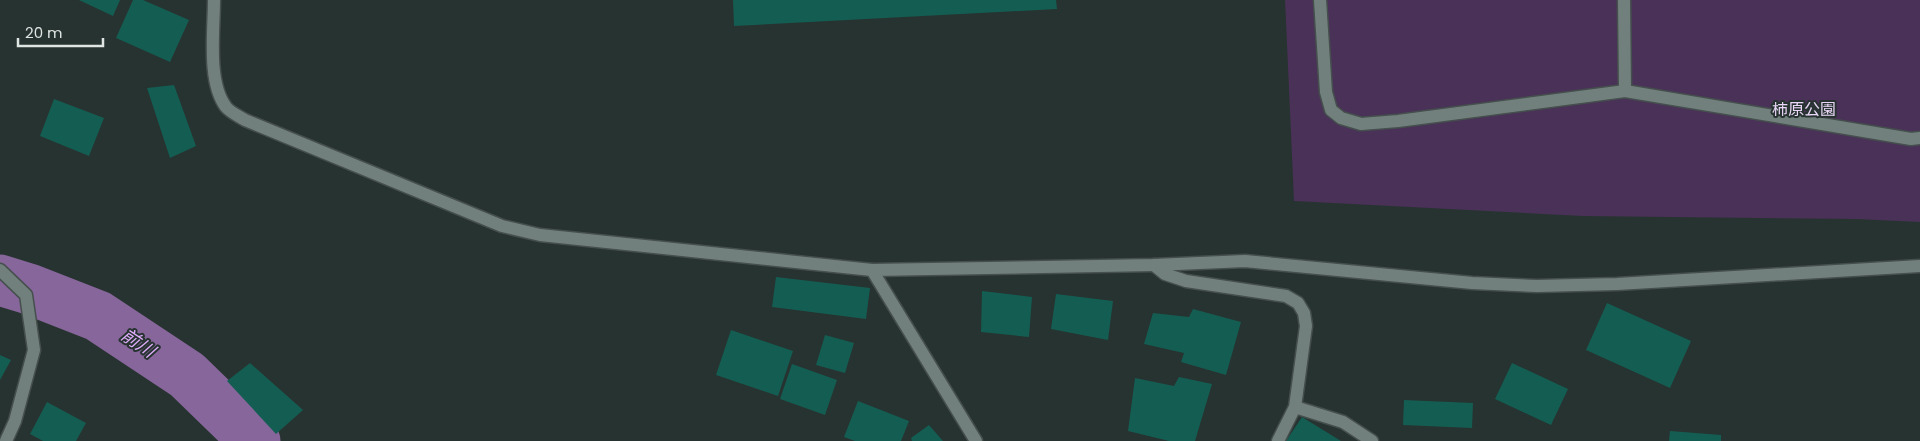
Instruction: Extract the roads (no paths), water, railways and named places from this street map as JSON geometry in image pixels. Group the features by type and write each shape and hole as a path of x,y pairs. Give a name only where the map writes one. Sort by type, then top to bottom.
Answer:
{"street":[{"path":"214,0 214,76 217,94 228,109 245,120 502,226 540,235 872,270 1154,265 1245,261 1472,283 1537,286 1627,283 1920,266"},
{"path":"1320,0 1326,92 1331,110 1341,118 1361,124 1398,121 1625,91 1911,139 1920,138"},
{"path":"1624,0 1625,91"},
{"path":"1154,265 1165,274 1186,281 1286,296 1298,303 1304,313 1306,326 1295,407 1278,441"},
{"path":"0,270 26,295 34,350 15,420 6,441"},
{"path":"872,270 976,441"},
{"path":"1295,407 1343,422 1372,441"}],"waterway":[{"name":"前川","path":"0,280 29,289 98,316 187,375 255,441"}],"park label":[{"name":"柿原公園","path":"1804,109"}]}
